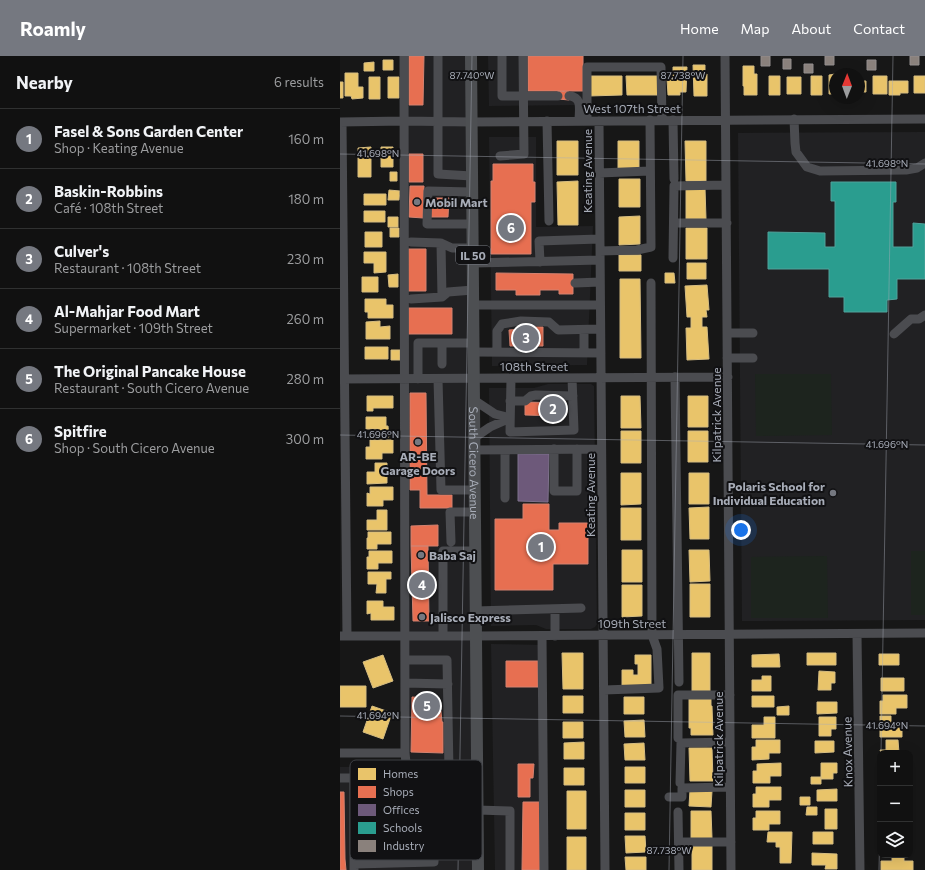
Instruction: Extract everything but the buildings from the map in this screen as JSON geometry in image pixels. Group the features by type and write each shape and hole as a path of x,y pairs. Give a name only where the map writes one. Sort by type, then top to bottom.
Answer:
{"main road":[{"name":"South Cicero Avenue","path":"471,56 477,760"},
{"name":"South Cicero Avenue","path":"478,860 478,870"}],"street":[{"path":"404,56 406,760"},
{"path":"438,56 438,174 472,176"},
{"path":"502,56 502,96 558,96"},
{"path":"500,156 524,154 524,56"},
{"name":"Kilpatrick Avenue","path":"725,56 731,870"},
{"path":"583,121 586,66 661,67 662,120"},
{"path":"569,96 575,96 579,100 583,121"},
{"path":"794,119 796,152 807,167 820,171 906,170 917,168 925,162"},
{"name":"West 107th Street","path":"341,122 925,119"},
{"path":"473,263 540,262 651,247 650,120"},
{"path":"673,120 674,179"},
{"path":"547,121 548,221"},
{"name":"Keating Avenue","path":"598,121 605,870"},
{"path":"341,122 343,636"},
{"path":"599,173 650,171"},
{"path":"673,258 674,186 726,185"},
{"path":"472,192 428,191 427,224 472,224"},
{"path":"674,223 726,223"},
{"path":"540,262 539,241 600,239"},
{"path":"411,242 441,243 452,248 473,248"},
{"path":"441,243 442,297"},
{"path":"575,283 600,282"},
{"path":"604,690 659,688 657,649 652,635 651,283"},
{"path":"411,299 442,297 448,292 473,290"},
{"path":"473,305 600,305"},
{"path":"894,334 911,318 919,319 925,316"},
{"path":"497,352 496,331 502,324 521,321 549,322 558,330 600,329"},
{"path":"584,330 584,353"},
{"path":"727,334 753,334"},
{"path":"418,379 418,343 442,343 497,352 601,353"},
{"path":"442,343 442,364"},
{"path":"727,358 753,358"},
{"path":"675,377 679,682"},
{"name":"108th Street","path":"342,379 728,377"},
{"path":"510,378 510,432 574,430 572,378"},
{"path":"438,379 441,490 474,490"},
{"path":"510,401 525,401 536,395 573,396"},
{"path":"474,400 495,414 510,418"},
{"path":"474,444 490,427 510,418"},
{"path":"474,444 505,450 601,449"},
{"path":"554,449 554,491 577,491 577,449"},
{"path":"505,450 505,498"},
{"path":"451,542 450,512 475,512"},
{"path":"443,636 443,551 475,551"},
{"path":"475,611 581,608"},
{"path":"554,609 555,636"},
{"name":"109th Street","path":"343,636 603,636 925,633"},
{"name":"Knox Avenue","path":"857,634 860,870"},
{"path":"542,636 544,870"},
{"path":"405,660 447,660 448,760"},
{"path":"405,683 448,684"},
{"path":"678,738 678,695 730,695"},
{"path":"680,783 681,743 730,742"},
{"path":"340,753 406,753"},
{"path":"669,797 682,797 682,788 730,787"},
{"path":"482,810 510,811 510,870"},
{"path":"678,812 679,870"},
{"path":"679,842 731,842"},
{"path":"354,867 381,863 434,862 434,860"}],"shaded area":[{"path":"404,56 471,56 477,760 406,760"},
{"path":"488,56 584,56 584,105 489,106"},
{"name":"Polaris School for Individual Education","path":"925,132 925,620 742,621 738,133"},
{"path":"489,137 536,137 536,227 593,226 587,365 492,366"},
{"path":"755,374 831,374 832,435 756,436"},
{"path":"548,384 591,384 594,386 597,624 591,629 546,629 536,625 491,626 489,388 534,388"},
{"path":"911,551 925,551 925,615 911,615"},
{"path":"827,556 828,618 751,618 751,557"},
{"path":"491,644 542,645 544,870 495,870"},
{"path":"340,767 350,767 350,860 478,860 478,870 340,870"}],"place":[{"name":"Mobil Mart","path":"417,202"},
{"name":"Spitfire","path":"511,228"},
{"name":"Culver's","path":"526,338"},
{"name":"Baskin-Robbins","path":"553,409"},
{"name":"AR-BE Garage Doors","path":"418,442"},
{"name":"Polaris School for Individual Education","path":"833,493"},
{"name":"Fasel & Sons Garden Center","path":"541,547"},
{"name":"Baba Saj","path":"421,555"},
{"name":"Al-Mahjar Food Mart","path":"422,585"},
{"name":"Jalisco Express","path":"422,617"},
{"name":"The Original Pancake House","path":"427,706"}]}
